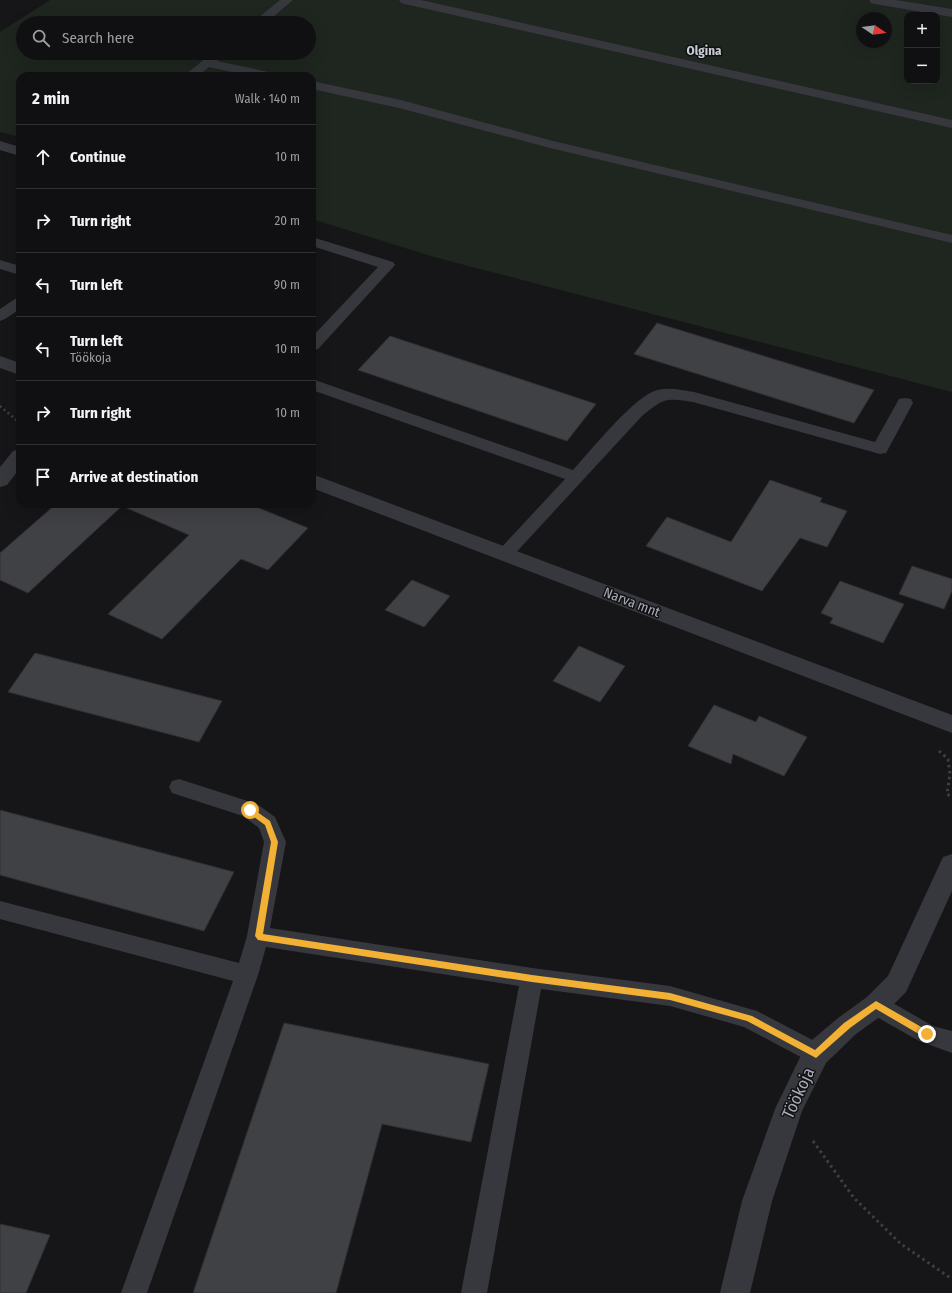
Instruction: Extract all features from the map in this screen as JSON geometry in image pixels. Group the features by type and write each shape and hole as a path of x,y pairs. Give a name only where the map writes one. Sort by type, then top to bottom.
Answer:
{"street":[{"path":"0,362 16,368"},
{"path":"0,480 16,460"},
{"name":"Narva mnt","path":"316,483 952,724"},
{"name":"Töökoja","path":"735,1293 756,1201 789,1109 816,1054 847,1026 876,1005 897,984 952,864"}],"lane":[{"path":"267,16 287,0"},
{"path":"405,0 952,124"},
{"path":"875,0 952,13"},
{"path":"196,72 212,60"},
{"path":"208,63 250,72"},
{"path":"316,86 401,104 550,144 952,239"},
{"path":"0,146 16,151"},
{"path":"316,242 388,265 316,342"},
{"path":"0,264 16,270"},
{"path":"0,316 16,305"},
{"path":"316,385 577,477"},
{"path":"505,554 636,412 657,396 673,394 694,397 880,449 905,403"},
{"path":"134,1293 247,975 258,936 275,842 268,823 250,810 179,788"},
{"path":"0,910 247,975"},
{"path":"258,936 532,978 678,998 749,1018 816,1054"},
{"path":"474,1293 532,978"},
{"path":"876,1005 927,1034 952,1042"}],"path":[{"path":"0,406 16,420"},
{"path":"789,1109 854,1198 901,1244 952,1279"}],"shaded area":[{"path":"50,0 952,0 952,392 434,257 316,220 316,72 16,72 16,136 0,132 0,32 16,22 16,60 316,60 316,16 25,16"}],"building":[{"path":"657,323 874,390 854,423 634,354"},
{"path":"390,336 596,404 567,441 358,370"},
{"path":"770,480 822,498 820,502 847,511 827,547 800,538 762,591 646,546 667,517 731,542"},
{"path":"51,508 120,508 28,593 0,580 0,553"},
{"path":"127,508 259,508 308,528 268,570 241,559 162,639 108,614 189,535"},
{"path":"912,566 952,579 952,591 944,609 899,594"},
{"path":"412,580 450,596 424,627 385,610"},
{"path":"840,581 904,604 883,643 830,623 833,618 821,613"},
{"path":"579,646 625,666 600,702 553,681"},
{"path":"35,653 222,701 199,742 8,692"},
{"path":"714,705 756,722 759,716 807,737 784,776 733,754 731,764 688,746"},
{"path":"0,810 234,872 204,931 0,875"},
{"path":"284,1023 489,1064 471,1142 382,1124 336,1293 193,1293"},
{"path":"0,1224 50,1235 26,1293 0,1293"}],"district":[{"name":"Olgina","path":"704,50"}],"route":[{"path":"250,810 268,823 275,842 258,936 532,978 670,996 749,1018 816,1054 847,1026 876,1005 927,1034"}]}
